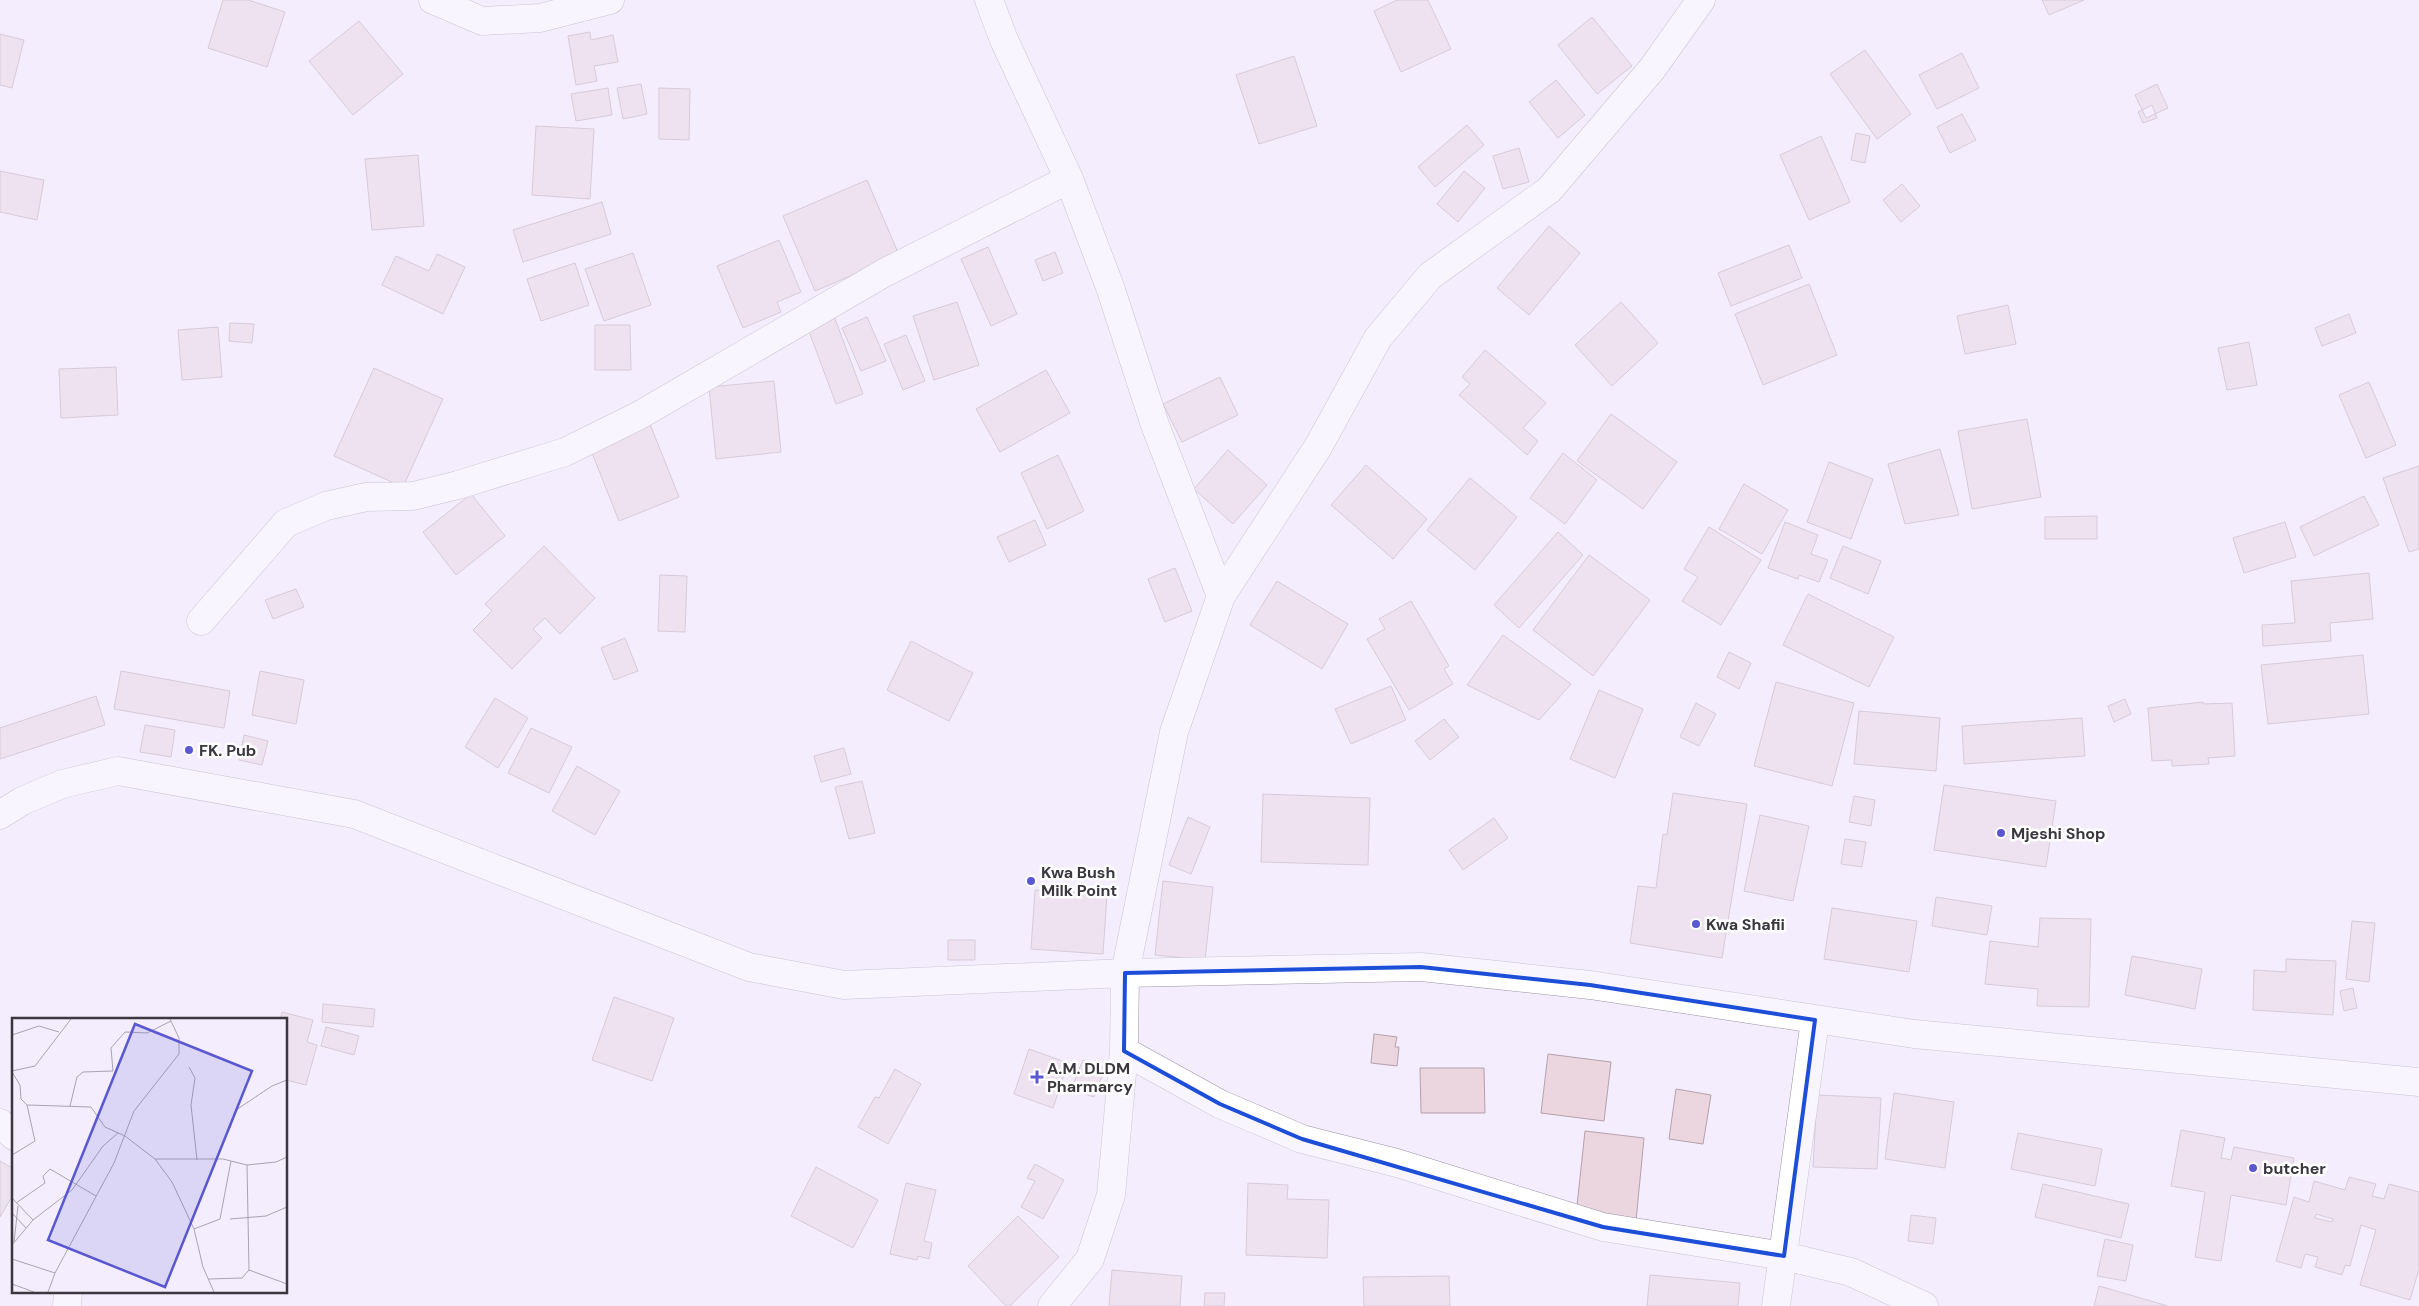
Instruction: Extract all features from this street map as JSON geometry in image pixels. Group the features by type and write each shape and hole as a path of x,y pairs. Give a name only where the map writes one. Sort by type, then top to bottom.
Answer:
{"street":[{"path":"433,0 482,21 540,18 610,0"},
{"path":"988,0 1004,40 1069,179 1110,287 1155,425 1221,596"},
{"path":"1052,1306 1090,1259 1111,1195 1124,1051 1125,973 1174,732 1221,596 1318,447 1378,338 1430,276 1549,190 1652,69 1701,0"},
{"path":"201,621 286,524 326,506 366,497 413,496 458,485 565,452 638,416 884,273 1069,179"},
{"path":"0,815 22,801 62,784 118,771 354,814 749,967 844,984 1125,973 1421,967 1590,985 1914,1034 2419,1082"},
{"path":"1776,1306 1815,1020"},
{"path":"1124,1051 1220,1104 1302,1139 1397,1163 1603,1227 1784,1256 1851,1272 1924,1306"},
{"path":"0,1123 12,1134"}],"highlighted area":[{"path":"1421,967 1590,985 1815,1020 1784,1256 1603,1227 1302,1139 1220,1104 1124,1051 1125,973"}],"building":[{"path":"223,0 248,0 285,12 267,67 208,48"},
{"path":"1397,0 1428,0 1451,49 1401,72 1374,11"},
{"path":"2042,0 2084,0 2049,15"},
{"path":"1592,17 1632,66 1597,94 1558,45"},
{"path":"359,21 403,74 353,115 309,61"},
{"path":"590,32 591,40 613,35 618,62 594,66 597,81 576,85 568,36"},
{"path":"0,34 24,40 12,88 0,85"},
{"path":"1865,50 1911,114 1877,139 1830,74"},
{"path":"1962,53 1979,88 1937,109 1919,75"},
{"path":"1294,56 1317,126 1259,144 1236,75"},
{"path":"1556,80 1585,115 1558,138 1529,102"},
{"path":"641,84 647,114 623,119 617,88"},
{"path":"2157,84 2168,108 2146,118 2135,95"},
{"path":"608,88 612,115 576,121 571,94"},
{"path":"659,88 690,89 689,140 659,139"},
{"path":"2152,105 2157,118 2143,123 2138,112"},
{"path":"1962,114 1976,140 1950,153 1937,127"},
{"path":"1467,125 1484,145 1435,187 1418,167"},
{"path":"536,126 594,129 590,199 532,195"},
{"path":"1856,133 1870,136 1865,163 1851,160"},
{"path":"1821,136 1850,202 1809,220 1780,155"},
{"path":"1519,148 1529,182 1503,189 1493,156"},
{"path":"418,155 424,226 372,230 365,159"},
{"path":"0,171 44,180 37,220 0,212"},
{"path":"1464,171 1485,188 1458,222 1437,204"},
{"path":"867,180 899,255 815,291 783,216"},
{"path":"1902,184 1920,206 1901,222 1883,200"},
{"path":"602,202 611,234 523,262 513,230"},
{"path":"1549,226 1580,253 1529,315 1497,288"},
{"path":"779,240 801,292 777,302 781,312 743,328 717,266"},
{"path":"1789,245 1802,278 1731,306 1718,273"},
{"path":"988,247 1017,314 991,326 961,259"},
{"path":"1055,252 1063,273 1043,281 1035,260"},
{"path":"633,253 651,305 604,321 585,269"},
{"path":"437,254 465,267 443,314 382,285 396,256 429,271"},
{"path":"575,263 589,305 541,321 527,279"},
{"path":"1809,284 1837,355 1763,385 1735,314"},
{"path":"957,302 979,365 934,380 913,316"},
{"path":"1621,302 1658,343 1612,386 1575,345"},
{"path":"2008,305 2016,344 1965,354 1957,316"},
{"path":"2349,314 2356,333 2322,346 2315,328"},
{"path":"834,316 863,394 836,404 807,326"},
{"path":"867,317 886,361 861,371 842,328"},
{"path":"230,323 254,324 252,343 229,341"},
{"path":"595,325 630,325 631,370 595,370"},
{"path":"218,327 222,377 182,380 178,330"},
{"path":"906,335 925,381 903,390 884,344"},
{"path":"2249,342 2257,385 2227,390 2218,348"},
{"path":"1485,350 1546,403 1523,428 1538,441 1527,455 1459,395 1470,384 1462,377"},
{"path":"116,367 118,415 61,418 59,369"},
{"path":"374,368 443,399 403,487 334,456"},
{"path":"1046,370 1070,413 1000,452 976,409"},
{"path":"1220,377 1238,415 1182,442 1163,404"},
{"path":"774,381 781,452 716,459 709,387"},
{"path":"2369,382 2396,445 2366,458 2339,395"},
{"path":"1611,414 1677,462 1643,509 1577,461"},
{"path":"2027,419 2041,497 1972,509 1958,431"},
{"path":"650,424 679,497 619,521 590,448"},
{"path":"1940,449 1959,515 1905,524 1888,464"},
{"path":"1228,450 1267,485 1233,524 1194,489"},
{"path":"1563,453 1597,480 1565,524 1530,498"},
{"path":"1058,455 1084,511 1047,529 1021,473"},
{"path":"1829,462 1873,479 1851,539 1807,522"},
{"path":"1366,465 1427,519 1393,559 1331,505"},
{"path":"2419,466 2419,549 2409,552 2383,478"},
{"path":"1470,478 1517,517 1475,570 1427,530"},
{"path":"1744,484 1788,510 1762,554 1719,529"},
{"path":"471,494 505,536 456,575 423,532"},
{"path":"2364,496 2379,525 2314,556 2300,527"},
{"path":"2097,516 2097,539 2045,539 2045,517"},
{"path":"1035,520 1046,545 1009,562 997,537"},
{"path":"1785,522 1818,535 1811,554 1828,560 1819,582 1799,575 1798,579 1768,568"},
{"path":"2285,522 2296,557 2244,573 2233,538"},
{"path":"1709,527 1761,560 1721,625 1682,601 1698,577 1684,569"},
{"path":"1558,532 1583,555 1519,628 1494,605"},
{"path":"544,546 595,598 560,634 545,618 533,629 542,638 512,669 473,630 492,611 485,604"},
{"path":"1843,546 1881,561 1868,594 1830,578"},
{"path":"1589,555 1650,600 1593,676 1533,630"},
{"path":"1175,568 1192,611 1165,622 1148,579"},
{"path":"2369,573 2373,619 2330,623 2331,641 2263,646 2262,625 2295,623 2291,581"},
{"path":"660,575 687,576 685,632 658,631"},
{"path":"1277,581 1348,624 1322,669 1250,625"},
{"path":"296,589 304,607 273,619 265,600"},
{"path":"1808,594 1894,637 1869,687 1783,645"},
{"path":"1411,601 1449,666 1444,669 1453,684 1409,710 1367,639 1385,629 1379,619"},
{"path":"1503,635 1571,684 1539,720 1467,685"},
{"path":"625,638 638,671 614,680 601,648"},
{"path":"911,641 973,673 949,721 887,690"},
{"path":"1729,652 1751,663 1739,689 1717,677"},
{"path":"2363,655 2369,714 2268,724 2261,665"},
{"path":"121,671 230,691 224,728 114,709"},
{"path":"260,671 304,680 296,724 252,715"},
{"path":"1776,682 1854,703 1832,786 1754,766"},
{"path":"1391,686 1406,720 1351,744 1335,709"},
{"path":"1599,690 1643,709 1615,778 1570,759"},
{"path":"96,696 105,725 0,759 0,728"},
{"path":"495,698 528,718 498,768 465,747"},
{"path":"2125,699 2131,714 2114,722 2108,706"},
{"path":"2203,702 2204,704 2232,703 2235,756 2208,758 2209,764 2172,766 2172,760 2152,761 2148,708"},
{"path":"1696,703 1716,714 1699,746 1680,737"},
{"path":"1859,711 1940,718 1936,771 1854,764"},
{"path":"2082,718 2085,756 1964,764 1962,726"},
{"path":"1444,719 1459,737 1430,760 1415,741"},
{"path":"145,725 175,730 171,757 140,752"},
{"path":"531,728 572,747 549,793 508,773"},
{"path":"244,735 268,741 262,765 239,760"},
{"path":"844,748 851,774 821,782 814,756"},
{"path":"577,766 620,791 595,835 552,811"},
{"path":"862,781 875,833 849,839 835,787"},
{"path":"1944,785 2056,801 2046,867 1934,850"},
{"path":"1673,793 1747,804 1722,958 1630,943 1638,886 1656,888 1663,834 1667,835"},
{"path":"1263,794 1370,798 1368,865 1261,862"},
{"path":"1854,796 1875,800 1871,826 1849,822"},
{"path":"1760,815 1809,826 1793,901 1744,891"},
{"path":"1188,817 1210,827 1191,874 1169,865"},
{"path":"1494,818 1508,838 1463,870 1449,850"},
{"path":"1845,839 1866,842 1862,867 1841,864"},
{"path":"1163,881 1213,887 1205,960 1155,955"},
{"path":"1035,890 1107,895 1103,954 1031,949"},
{"path":"1936,897 1992,906 1987,935 1932,926"},
{"path":"1832,908 1917,921 1909,972 1824,959"},
{"path":"2040,918 2091,919 2089,1007 2037,1006 2038,989 1985,984 1990,941 2038,947"},
{"path":"2352,921 2375,923 2369,982 2346,979"},
{"path":"948,940 975,940 975,960 948,960"},
{"path":"2132,956 2202,969 2195,1009 2125,995"},
{"path":"2286,959 2336,961 2333,1015 2253,1010 2254,970 2286,972"},
{"path":"2353,988 2357,1008 2344,1011 2340,991"},
{"path":"614,997 674,1018 652,1081 592,1060"},
{"path":"323,1004 375,1009 373,1027 322,1022"},
{"path":"282,1012 313,1020 307,1042 317,1045 306,1085 288,1080 288,1018 280,1018"},
{"path":"326,1027 359,1036 354,1055 321,1046"},
{"path":"1374,1034 1397,1037 1395,1047 1399,1047 1397,1066 1371,1063"},
{"path":"1029,1049 1068,1063 1053,1108 1014,1094"},
{"path":"1548,1054 1611,1062 1604,1121 1541,1113"},
{"path":"1083,1060 1105,1068 1094,1097 1071,1089"},
{"path":"1420,1068 1484,1068 1485,1113 1421,1113"},
{"path":"895,1069 921,1084 888,1144 858,1127 875,1097 879,1098"},
{"path":"1676,1089 1711,1095 1703,1144 1669,1139"},
{"path":"1894,1093 1954,1102 1945,1168 1885,1159"},
{"path":"1817,1095 1881,1098 1877,1169 1813,1167"},
{"path":"2181,1130 2225,1138 2221,1158 2231,1160 2234,1147 2294,1158 2286,1205 2231,1195 2221,1261 2195,1257 2205,1192 2171,1186"},
{"path":"1585,1131 1644,1138 1636,1221 1576,1215"},
{"path":"2018,1133 2102,1149 2095,1186 2011,1169"},
{"path":"0,1161 12,1168 12,1196 0,1217"},
{"path":"1035,1164 1064,1180 1043,1219 1021,1207 1035,1181 1027,1178"},
{"path":"816,1167 878,1200 853,1248 791,1216"},
{"path":"2349,1177 2376,1184 2372,1196 2384,1199 2389,1184 2419,1192 2419,1269 2410,1300 2360,1285 2376,1230 2361,1225 2350,1266 2345,1265 2342,1275 2315,1267 2318,1257 2305,1254 2301,1268 2276,1261 2294,1197 2309,1202 2314,1181 2345,1190","holes":["2316,1214 2333,1219 2332,1222 2315,1218"]},
{"path":"906,1183 936,1190 924,1241 932,1243 929,1259 918,1256 917,1260 890,1254"},
{"path":"1248,1183 1288,1185 1287,1199 1329,1200 1327,1258 1246,1255"},
{"path":"2043,1184 2129,1204 2121,1238 2035,1217"},
{"path":"1911,1215 1936,1218 1933,1244 1908,1241"},
{"path":"1018,1216 1059,1257 1010,1306 1006,1306 968,1266"},
{"path":"2105,1239 2133,1245 2126,1281 2097,1276"},
{"path":"1112,1270 1182,1276 1180,1306 1109,1306"},
{"path":"1650,1275 1740,1283 1738,1306 1647,1306"},
{"path":"1449,1276 1450,1306 1364,1306 1363,1277"},
{"path":"2099,1286 2168,1306 2094,1306"},
{"path":"1205,1293 1225,1293 1224,1306 1204,1306"}],"place":[{"name":"FK. Pub","path":"189,750"},
{"name":"Mjeshi Shop","path":"2001,833"},
{"name":"Kwa Bush Milk Point","path":"1031,881"},
{"name":"Kwa Shafii","path":"1696,924"},
{"name":"A.M. DLDM Pharmarcy","path":"1037,1077"},
{"name":"butcher","path":"2253,1168"}]}
